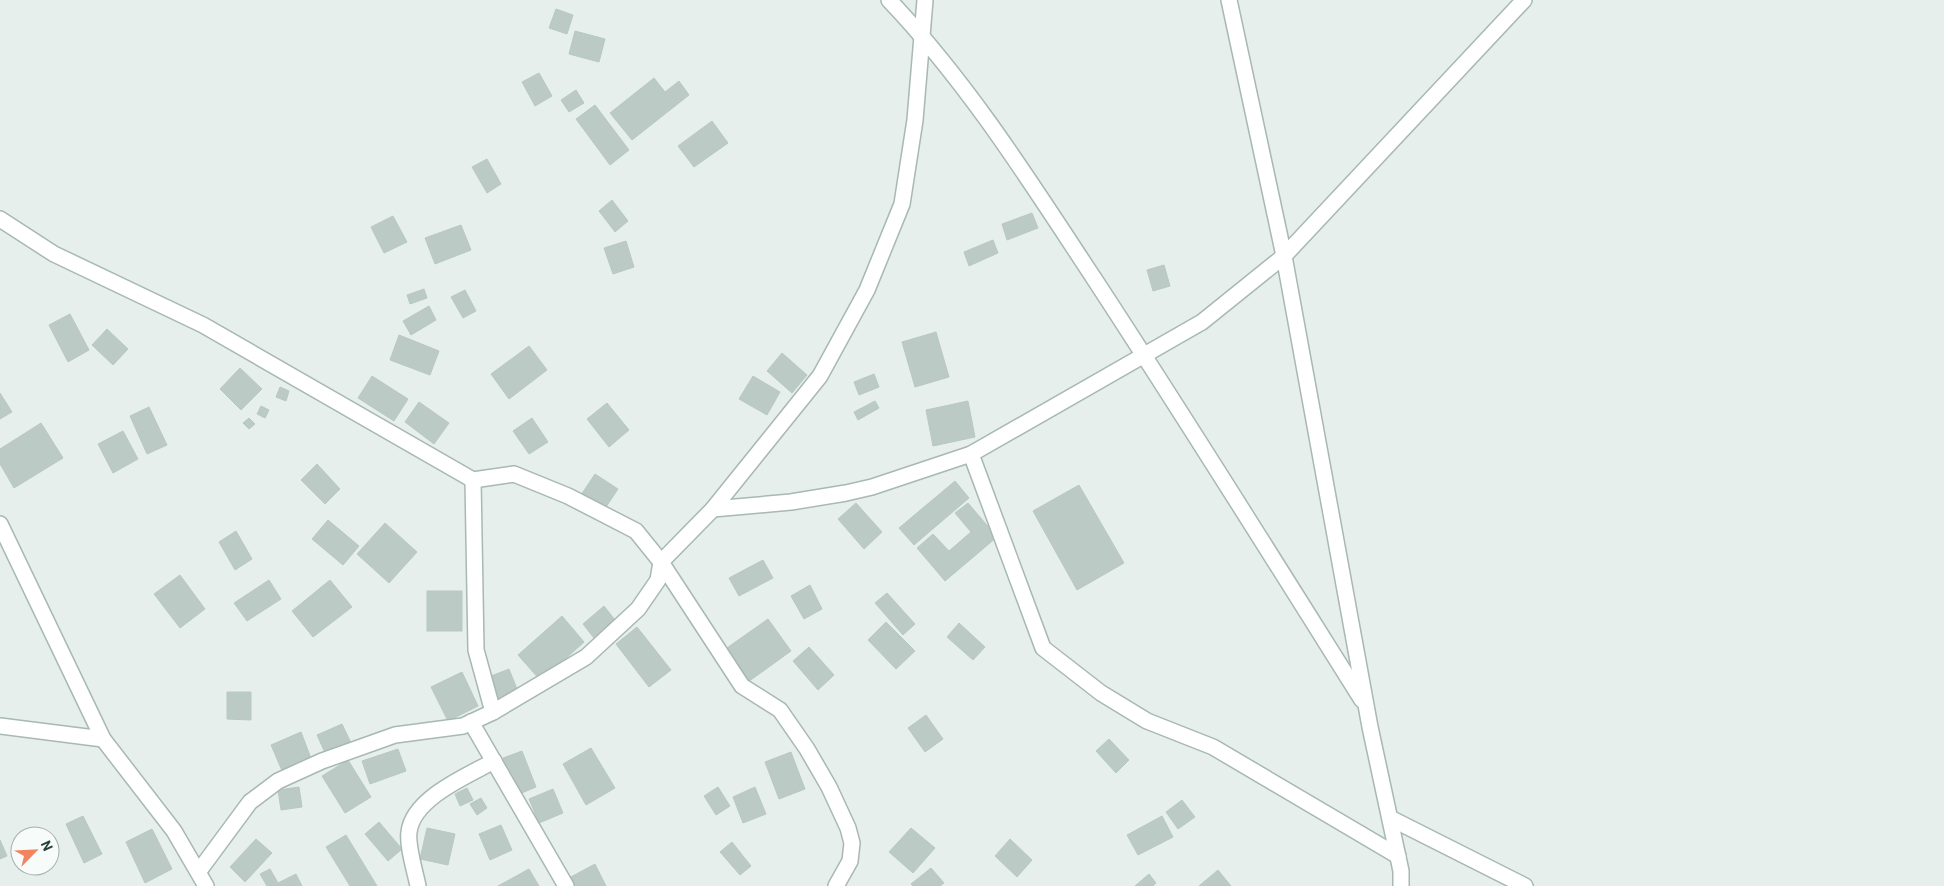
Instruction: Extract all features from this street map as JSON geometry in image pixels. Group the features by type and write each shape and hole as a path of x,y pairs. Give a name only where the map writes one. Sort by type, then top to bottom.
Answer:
{"street":[{"path":"889,0 923,36 961,83 1026,176 1145,356 1367,706"},
{"path":"199,871 250,802 278,781 322,761 395,736 463,726 493,712 586,657 638,609 658,580 661,562 713,509 820,376 867,290 902,204 915,120 925,0"},
{"path":"1229,0 1284,256 1367,706 1398,856 1401,886"},
{"path":"713,509 792,502 872,487 971,454 1202,322 1284,256 1524,0"},
{"path":"0,219 54,254 203,325 473,480 514,474 568,496 636,531 661,562 742,686 780,710 807,748 829,787 848,828 852,842 850,861 836,886"},
{"path":"971,454 1043,648 1101,693 1146,721 1213,747 1398,856"},
{"path":"473,480 476,650 493,712"},
{"path":"0,524 103,739 174,831 206,886"},
{"path":"471,722 566,886"},
{"path":"0,726 103,739"},
{"path":"418,886 409,832 415,814 434,796 494,761"},
{"path":"1390,818 1525,886"}],"building":[{"path":"556,9 573,15 567,34 549,28"},
{"path":"575,31 605,39 599,62 569,54"},
{"path":"539,73 552,96 535,106 522,82"},
{"path":"654,78 665,92 679,81 689,95 632,140 610,113"},
{"path":"576,90 584,103 569,112 561,100"},
{"path":"595,105 629,150 610,165 576,119"},
{"path":"712,121 728,143 694,167 678,146"},
{"path":"487,159 501,184 487,193 472,167"},
{"path":"612,200 628,221 615,232 599,211"},
{"path":"1032,213 1038,228 1007,240 1002,224"},
{"path":"393,216 407,242 384,253 371,227"},
{"path":"461,225 471,250 435,264 425,238"},
{"path":"993,240 998,253 969,266 964,252"},
{"path":"626,241 634,267 613,274 604,248"},
{"path":"1164,265 1170,286 1153,291 1147,270"},
{"path":"424,289 427,298 410,304 407,295"},
{"path":"465,290 476,311 463,318 451,297"},
{"path":"429,306 436,320 411,335 403,321"},
{"path":"70,314 89,350 68,362 49,325"},
{"path":"107,329 128,349 113,365 92,345"},
{"path":"936,332 949,377 915,387 902,342"},
{"path":"399,335 439,351 430,375 390,360"},
{"path":"529,346 547,370 509,399 491,374"},
{"path":"782,353 807,375 792,393 767,371"},
{"path":"240,368 262,389 241,410 220,389"},
{"path":"874,374 879,387 859,395 854,382"},
{"path":"372,376 408,399 394,421 358,398"},
{"path":"753,376 780,392 767,415 739,399"},
{"path":"280,387 289,391 286,401 276,397"},
{"path":"0,393 12,412 0,419"},
{"path":"875,401 879,408 858,420 854,412"},
{"path":"968,401 975,437 933,446 926,410"},
{"path":"419,402 449,423 434,444 405,422"},
{"path":"607,403 629,430 609,447 587,419"},
{"path":"261,406 269,410 265,418 257,414"},
{"path":"149,407 167,445 147,454 130,416"},
{"path":"249,418 255,424 249,429 243,423"},
{"path":"532,418 548,442 529,454 513,431"},
{"path":"41,423 63,458 14,488 0,464 0,449"},
{"path":"123,431 138,459 113,473 98,444"},
{"path":"317,464 340,489 325,504 301,480"},
{"path":"595,474 618,489 604,510 581,495"},
{"path":"955,481 969,498 914,545 899,528"},
{"path":"1079,485 1124,563 1077,590 1033,511"},
{"path":"856,503 882,532 864,549 838,519"},
{"path":"968,503 997,537 945,581 917,548 933,534 949,551 971,532 955,513"},
{"path":"328,520 359,546 343,565 312,539"},
{"path":"385,523 417,552 389,583 357,554"},
{"path":"236,531 252,559 235,570 219,542"},
{"path":"763,560 773,578 739,596 729,578"},
{"path":"180,575 205,609 180,628 154,594"},
{"path":"269,580 281,599 247,621 234,603"},
{"path":"330,580 352,607 313,637 292,611"},
{"path":"810,585 822,609 804,619 791,596"},
{"path":"427,591 462,591 462,631 427,631"},
{"path":"887,593 915,624 903,635 875,603"},
{"path":"604,606 615,620 594,638 583,624"},
{"path":"562,616 584,642 541,681 518,655"},
{"path":"768,619 791,651 748,682 724,650"},
{"path":"886,622 915,651 896,669 868,640"},
{"path":"959,623 985,647 973,660 947,637"},
{"path":"637,627 671,670 649,687 616,644"},
{"path":"809,647 834,675 818,690 793,661"},
{"path":"509,669 519,694 497,703 486,678"},
{"path":"462,672 478,706 448,721 431,687"},
{"path":"227,692 251,692 251,720 227,719"},
{"path":"926,715 943,739 925,752 908,728"},
{"path":"342,724 352,745 327,757 317,735"},
{"path":"301,732 312,761 283,773 271,745"},
{"path":"1109,739 1129,760 1116,773 1096,751"},
{"path":"591,748 615,788 586,805 563,764"},
{"path":"398,749 406,771 370,784 362,761"},
{"path":"522,751 536,787 517,795 503,758"},
{"path":"791,752 805,789 779,799 765,762"},
{"path":"348,760 371,797 345,813 322,776"},
{"path":"299,787 302,807 281,810 278,790"},
{"path":"718,787 730,806 716,815 704,796"},
{"path":"755,787 766,814 743,823 733,797"},
{"path":"467,788 473,800 460,806 455,794"},
{"path":"553,789 563,813 539,823 529,799"},
{"path":"481,798 487,808 477,815 470,804"},
{"path":"1182,800 1195,817 1178,829 1166,812"},
{"path":"83,816 102,854 84,863 66,824"},
{"path":"1162,816 1173,837 1138,855 1127,835"},
{"path":"379,822 402,849 388,861 365,834"},
{"path":"501,825 512,850 490,860 479,834"},
{"path":"427,828 455,834 448,865 420,859"},
{"path":"911,828 935,848 913,873 889,852"},
{"path":"152,829 172,869 145,883 126,842"},
{"path":"346,835 377,886 350,886 326,847"},
{"path":"256,839 272,853 245,882 230,867"},
{"path":"1010,839 1032,860 1017,877 995,856"},
{"path":"0,840 7,856 0,859"},
{"path":"732,842 751,866 740,875 720,852"},
{"path":"595,864 606,886 571,886 567,879"},
{"path":"931,868 944,883 940,886 913,886 911,884"},
{"path":"270,869 278,883 296,874 302,886 267,886 260,874"},
{"path":"529,869 539,886 498,886"},
{"path":"1218,870 1231,886 1199,886"},
{"path":"1149,874 1156,883 1153,886 1135,886"}]}
